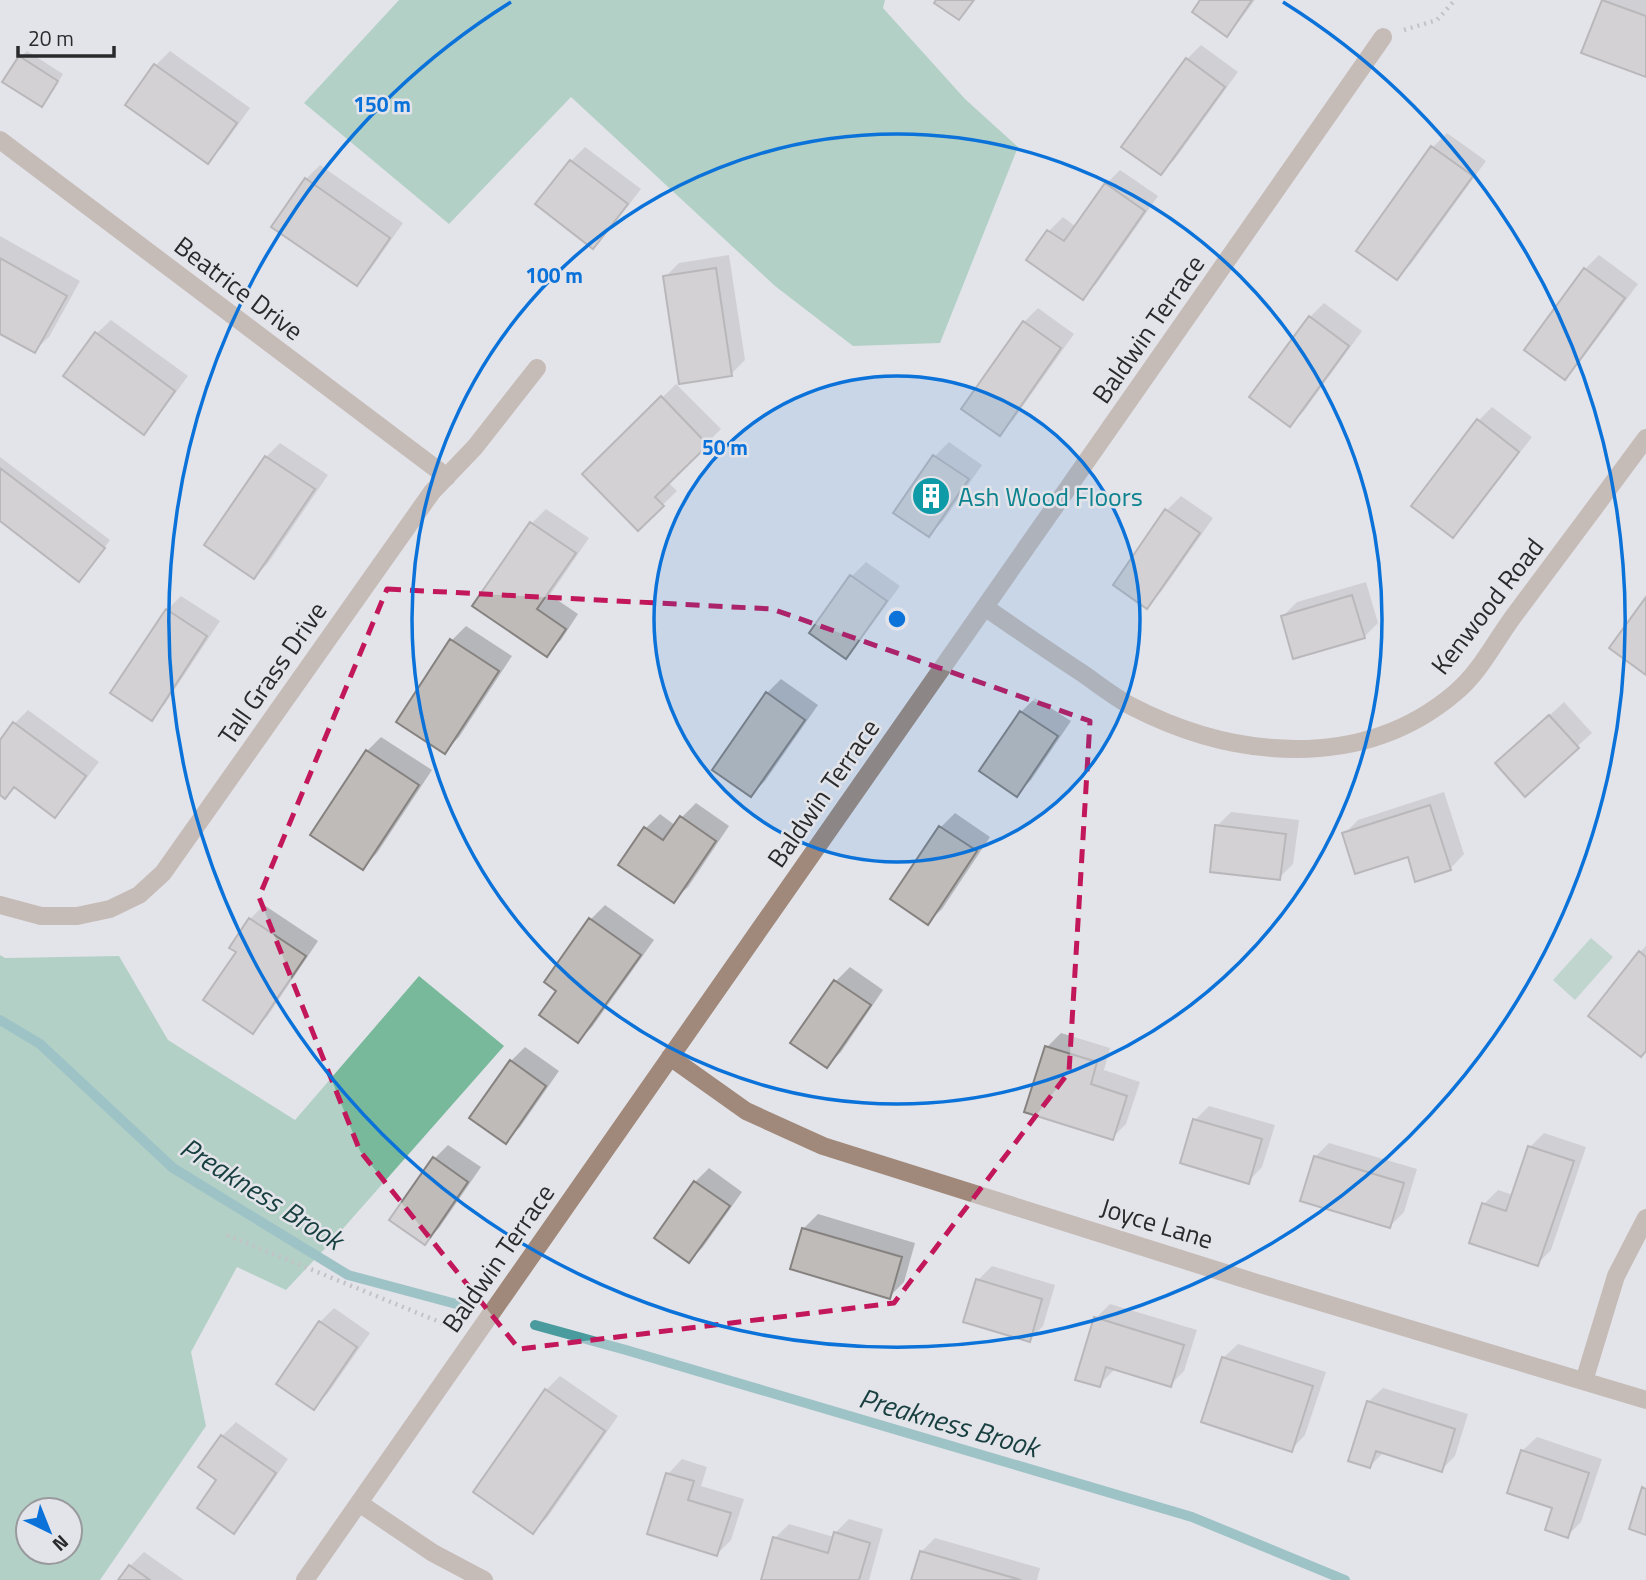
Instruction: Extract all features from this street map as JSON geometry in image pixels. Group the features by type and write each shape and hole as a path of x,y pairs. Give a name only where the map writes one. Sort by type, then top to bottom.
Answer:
{"street":[{"name":"Baldwin Terrace","path":"305,1580 1383,37"},
{"name":"Beatrice Drive","path":"0,140 447,477"},
{"name":"Tall Grass Drive","path":"0,905 41,916 77,916 110,909 139,895 163,873 424,503 475,447 537,368"},
{"name":"Kenwood Road","path":"986,608 1129,705 1180,728 1232,743 1283,750 1332,748 1378,737 1420,719 1456,692 1477,671 1501,633 1646,438"},
{"name":"Joyce Lane","path":"670,1057 746,1111 823,1146 1257,1283 1646,1400"},
{"path":"1584,1381 1616,1276 1646,1218"},
{"path":"359,1503 433,1553 484,1580"}],"path":[{"path":"1383,37 1437,20 1455,0"},
{"path":"227,1235 475,1337"}],"highlighted area":[{"path":"387,589 772,609 1090,721 1069,1072 894,1303 519,1349 360,1151 259,897"}],"green space":[{"path":"399,0 885,0 883,8 965,99 1018,147 940,343 853,346 775,286 571,97 449,224 304,103"},
{"path":"1591,938 1613,957 1575,1000 1553,980"},
{"path":"0,955 5,958 119,956 168,1040 295,1120 419,976 504,1046 286,1290 237,1267 191,1352 206,1426 100,1580 0,1580"}],"building":[{"path":"936,0 974,0 959,20 934,3"},
{"path":"1200,0 1252,0 1227,37 1192,12"},
{"path":"1602,0 1646,16 1646,77 1581,53"},
{"path":"19,56 58,81 42,107 2,82"},
{"path":"1186,58 1225,87 1161,175 1121,147"},
{"path":"154,64 237,123 208,164 125,105"},
{"path":"1431,146 1473,176 1397,280 1356,251"},
{"path":"570,160 628,204 593,249 535,204"},
{"path":"305,178 390,238 357,286 271,227"},
{"path":"1105,183 1145,211 1083,300 1026,260 1047,230 1064,241"},
{"path":"0,258 67,296 35,353 0,334"},
{"path":"716,268 732,376 679,384 663,276"},
{"path":"1584,268 1625,298 1565,380 1524,350"},
{"path":"1309,316 1349,346 1290,427 1249,397"},
{"path":"1023,321 1061,348 1000,436 961,409"},
{"path":"95,332 175,391 144,435 63,376"},
{"path":"661,396 708,445 655,497 664,506 638,531 582,474"},
{"path":"1477,419 1519,452 1453,538 1411,506"},
{"name":"Ash Wood Floors","path":"933,455 969,479 929,537 893,513"},
{"path":"265,456 315,489 254,579 204,545"},
{"path":"0,468 105,548 79,582 0,521"},
{"path":"1165,509 1200,533 1147,609 1113,585"},
{"path":"530,522 576,553 537,609 566,629 547,657 472,606"},
{"path":"850,575 887,601 846,659 809,633"},
{"path":"1352,595 1365,638 1293,659 1281,616"},
{"path":"1646,597 1646,675 1609,648"},
{"path":"166,609 207,636 152,721 110,693"},
{"path":"450,639 499,671 445,754 396,722"},
{"path":"766,692 805,720 751,797 712,770"},
{"path":"1020,711 1058,736 1017,797 979,771"},
{"path":"1549,715 1579,748 1525,797 1495,763"},
{"path":"13,722 86,776 55,818 14,787 5,799 0,795 0,740"},
{"path":"366,750 419,785 363,870 310,835"},
{"path":"1430,805 1451,870 1415,882 1408,857 1355,874 1342,833"},
{"path":"680,816 716,841 674,903 618,865 644,827 663,840"},
{"path":"1215,825 1286,834 1280,880 1210,872"},
{"path":"939,826 977,851 928,925 890,899"},
{"path":"249,918 306,956 253,1034 203,1000 236,952 229,948"},
{"path":"589,918 641,955 578,1043 539,1015 556,991 544,982"},
{"path":"1639,951 1646,957 1646,1051 1641,1057 1588,1016"},
{"path":"834,980 871,1005 827,1068 790,1043"},
{"path":"1045,1046 1097,1062 1091,1084 1127,1096 1113,1140 1024,1112"},
{"path":"510,1060 546,1086 506,1144 469,1118"},
{"path":"1193,1119 1262,1139 1249,1184 1180,1163"},
{"path":"1528,1146 1574,1161 1538,1266 1469,1243 1482,1203 1506,1211"},
{"path":"1314,1156 1404,1183 1390,1228 1300,1201"},
{"path":"433,1157 468,1182 425,1245 389,1220"},
{"path":"694,1181 730,1206 689,1263 654,1238"},
{"path":"802,1228 902,1257 890,1299 790,1269"},
{"path":"976,1279 1042,1299 1030,1342 963,1322"},
{"path":"1094,1317 1184,1345 1171,1387 1106,1367 1100,1387 1075,1380"},
{"path":"319,1321 357,1347 314,1410 276,1384"},
{"path":"1222,1357 1313,1386 1292,1452 1201,1422"},
{"path":"545,1389 605,1431 533,1534 473,1492"},
{"path":"1367,1401 1455,1429 1442,1472 1376,1451 1370,1468 1348,1461"},
{"path":"221,1435 276,1473 234,1534 197,1508 216,1480 198,1467"},
{"path":"1521,1450 1589,1473 1568,1538 1545,1530 1552,1508 1507,1493"},
{"path":"666,1473 694,1481 688,1500 731,1513 717,1556 647,1534"},
{"path":"1642,1487 1646,1489 1646,1535 1629,1529"},
{"path":"834,1532 870,1543 859,1580 761,1580 773,1537 828,1553"},
{"path":"920,1551 1021,1580 911,1580"},
{"path":"129,1565 150,1580 118,1580"}],"waterway":[{"name":"Preakness Brook","path":"0,1020 40,1044 173,1168 348,1275 460,1305"},
{"name":"Preakness Brook","path":"535,1325 1192,1517 1345,1580"}],"place":[{"name":"Ash Wood Floors","path":"931,496"}]}
